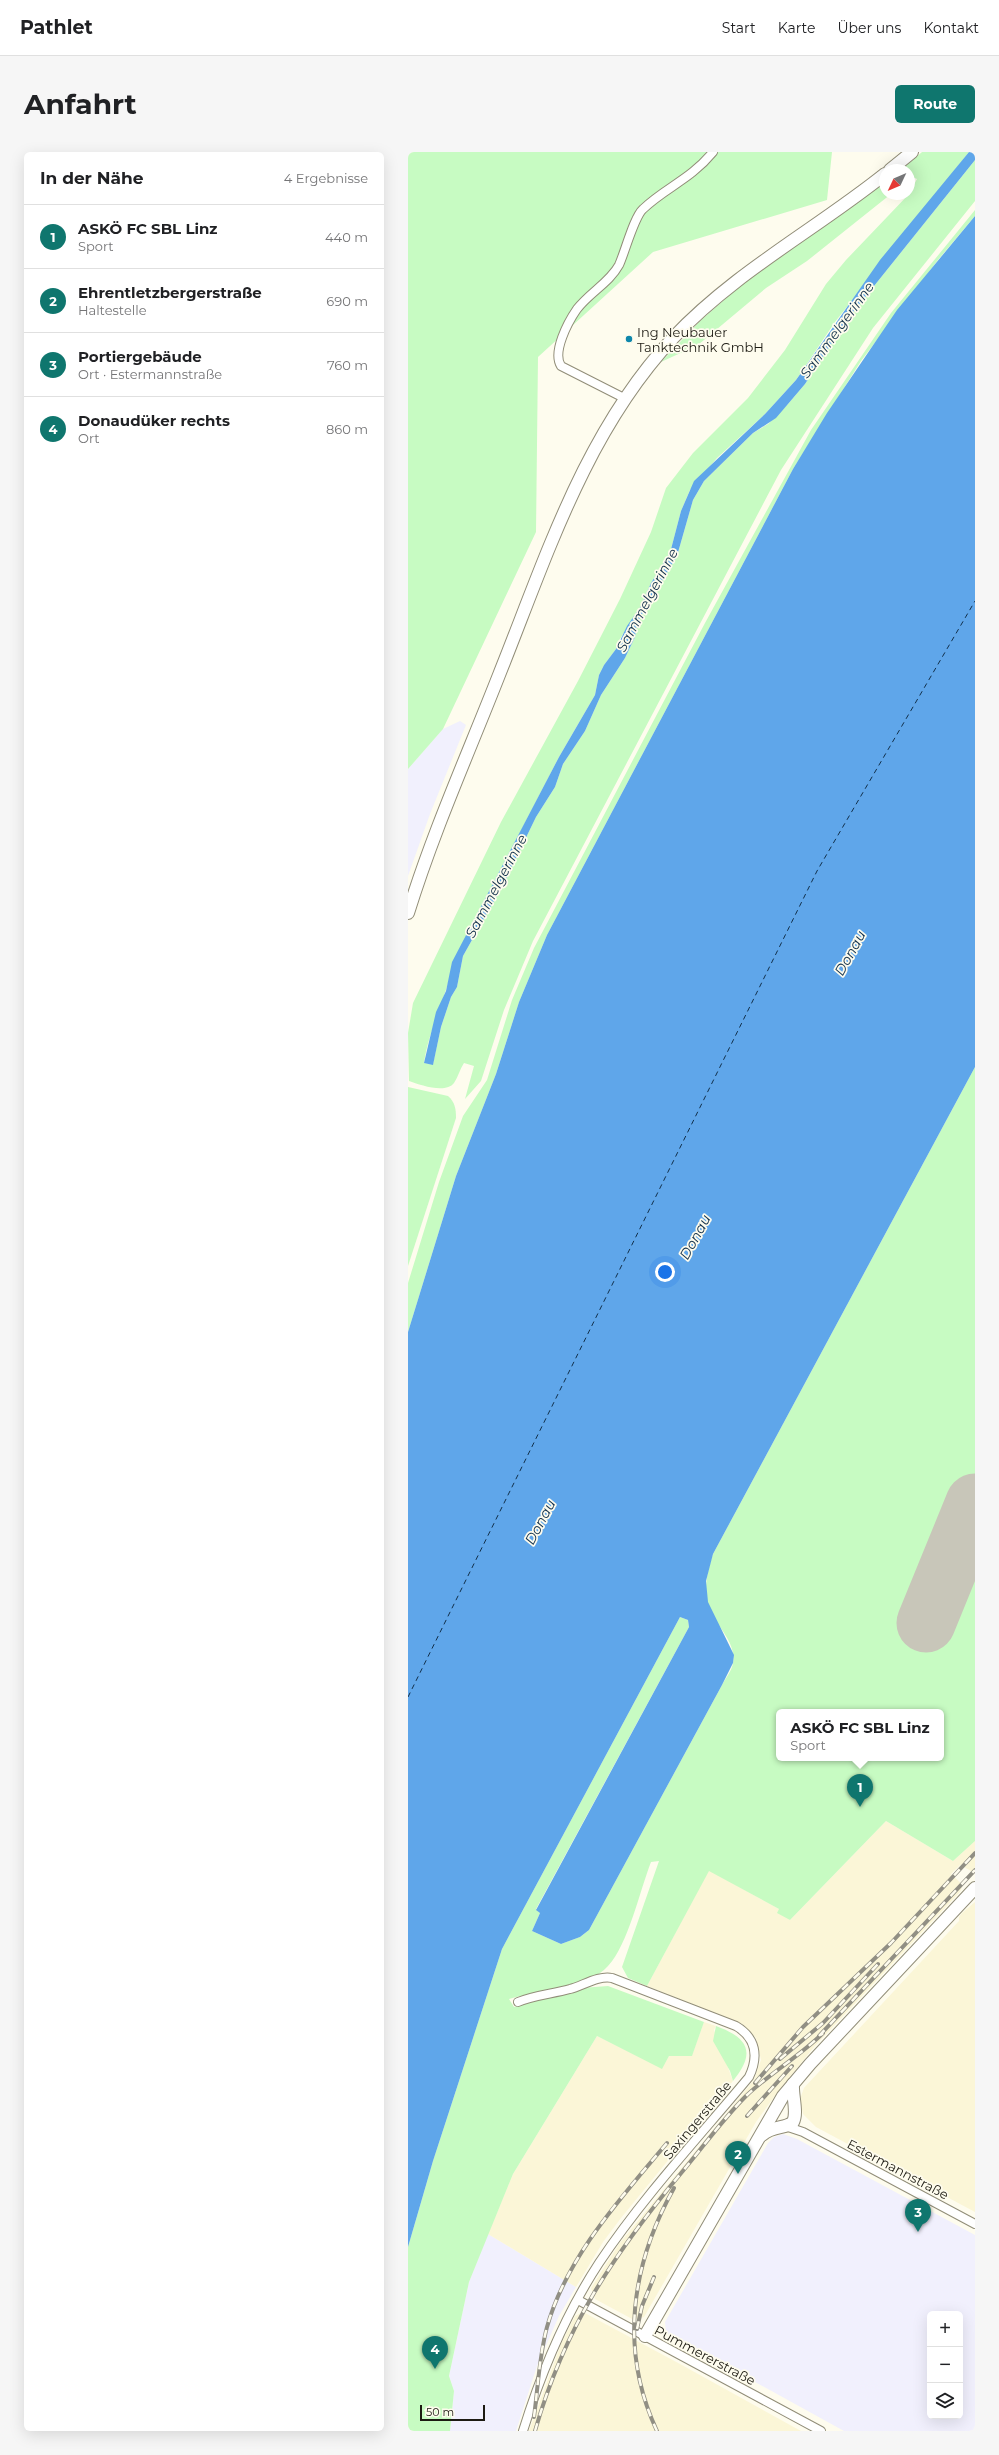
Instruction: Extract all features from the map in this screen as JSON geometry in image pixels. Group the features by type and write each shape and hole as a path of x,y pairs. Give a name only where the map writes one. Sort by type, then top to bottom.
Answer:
{"main road":[{"path":"897,164 912,152"},
{"path":"408,913 444,813 573,493 593,450 624,398 673,338 717,296 879,178"},
{"path":"645,2336 774,2110 793,2084 975,1888"},
{"path":"760,2136 770,2129 794,2122 795,2112 793,2084"},
{"path":"783,2126 774,2120 774,2110 780,2104 786,2104 795,2112"}],"street":[{"path":"624,398 561,366 557,360 556,353 578,308 619,266 641,210 691,175 713,152"},
{"name":"Saxingerstraße","path":"518,2002 608,1977 736,2026 749,2036 755,2048 755,2060 749,2077 633,2216 598,2265 578,2300 548,2360 523,2431"},
{"name":"Estermannstraße","path":"795,2112 801,2124 810,2135"},
{"name":"Estermannstraße","path":"783,2126 810,2135 975,2224"},
{"name":"Pummererstraße","path":"578,2300 821,2431"}],"shaded area":[{"path":"460,721 466,725 430,814 408,876 408,769 443,729"},
{"path":"886,1821 953,1861 975,1841 975,1873 960,1865 951,1874 963,1885 960,1892 815,2046 779,2090 756,2122 644,2317 634,2320 595,2299 591,2288 619,2244 754,2080 761,2060 756,2038 742,2024 647,1986 709,1870 779,1909 790,1920"},
{"path":"975,1902 975,2212 816,2127 803,2114 800,2099 804,2088 959,1921 959,1917 962,1913"},
{"path":"704,2022 716,2026 714,2030 733,2081 621,2218 603,2242 576,2287 488,2234 513,2174 597,2036 662,2068 669,2056 692,2055"},
{"path":"783,2134 797,2139 975,2235 975,2431 844,2431 666,2333 665,2322 768,2143 774,2137"},
{"path":"488,2234 576,2287 559,2316 537,2366 516,2431 450,2431 454,2391 449,2376 469,2282"},
{"path":"583,2312 801,2431 529,2431 561,2344 575,2316"}],"green space":[{"path":"408,152 832,152 827,200 653,252 538,357 536,532 443,729 408,769"},
{"path":"922,152 969,152 835,322 796,380 765,414 717,458 690,490 681,511 670,553 651,583 641,606 620,639 616,649 604,665 599,675 595,695 559,757 453,962 447,988 426,1050 424,1063 433,1064 441,1027 451,997 457,987 463,956 505,881 536,817 555,787 563,764 585,731 601,695 625,658 635,637 637,623 677,556 693,500 704,481 753,433 768,424 805,384 850,316 975,160 975,201 873,328 781,470 533,941 504,1010 481,1081 465,1099 474,1066 464,1063 454,1083 445,1088 433,1088 409,1081 408,1033 413,1003 501,822 578,681 620,599 651,532 666,488 693,453 748,398 785,350 826,284 846,260 903,200 915,200 915,183 917,179 915,178 915,164 908,164"},
{"path":"879,186 879,200 883,200 807,261 766,288 698,345 661,362 700,321 740,286"},
{"path":"975,210 975,216 938,260 861,361 793,469 547,935 519,1002 496,1074 456,1176 408,1332 408,1283 439,1182 463,1116 487,1080 512,1000 534,948 705,623 811,430 891,313"},
{"path":"975,1067 975,1841 953,1861 886,1821 790,1920 777,1913 779,1909 709,1871 647,1986 628,1978 622,1967 659,1861 651,1862 622,1945 615,1957 604,1970 589,1980 559,1990 523,1995 509,1999 514,2007 581,1988 608,1986 704,2022 692,2056 669,2056 662,2069 597,2036 513,2174 469,2282 449,2376 454,2391 450,2431 408,2431 408,2247 433,2161 502,1949 680,1617 688,1620 689,1627 536,1909 540,1913 532,1931 561,1944 580,1937 589,1930 730,1671 733,1663 731,1647 707,1602 706,1589 713,1554"},
{"path":"408,1087 448,1096 455,1106 456,1118 408,1266"},
{"path":"716,2026 736,2036 742,2041 746,2048 745,2062 733,2081 730,2071 713,2041"}],"water":[{"name":"Sammelgerinne","path":"969,152 975,152 975,160 850,316 805,384 776,418 753,433 704,481 693,500 677,556 637,623 635,637 625,658 601,695 585,731 563,764 555,787 536,817 505,881 463,956 457,987 451,997 441,1027 433,1065 424,1063 436,1012 446,991 452,962 559,757 595,695 599,675 604,665 616,649 627,626 641,606 651,583 670,553 681,511 694,481 765,414 796,380 880,260"},
{"name":"Donau","path":"975,216 975,1067 713,1554 706,1581 708,1602 734,1655 733,1663 722,1685 589,1930 580,1937 561,1944 532,1931 540,1913 536,1910 689,1627 688,1620 680,1617 502,1949 433,2161 408,2247 408,1332 456,1176 496,1074 519,1002 547,935 793,469 827,413 897,310"}],"ferry route":[{"path":"408,1697 817,871 975,601"}],"runway":[{"path":"926,1623 975,1503"}],"railway":[{"path":"755,2083 803,2027 891,1943 975,1853"},
{"path":"819,2036 975,1870"},
{"path":"780,2059 823,2023 878,1964"},
{"path":"535,2431 547,2393 561,2358 577,2325 594,2293 634,2233 721,2124 746,2096 823,2033"},
{"path":"747,2116 792,2066"},
{"path":"534,2417 544,2338 556,2301 568,2276 597,2229 667,2143"},
{"path":"657,2431 645,2400 638,2370 634,2339 635,2308 640,2277 648,2247 659,2217 674,2188"},
{"path":"637,2329 642,2306 654,2277"}],"place":[{"name":"Ing Neubauer Tanktechnik GmbH","path":"629,339"},
{"name":"ASKÖ FC SBL Linz","path":"860,1807"},
{"name":"Ehrentletzbergerstraße","path":"738,2174"},
{"name":"Portiergebäude","path":"918,2232"},
{"name":"Donaudüker rechts","path":"435,2369"}]}
